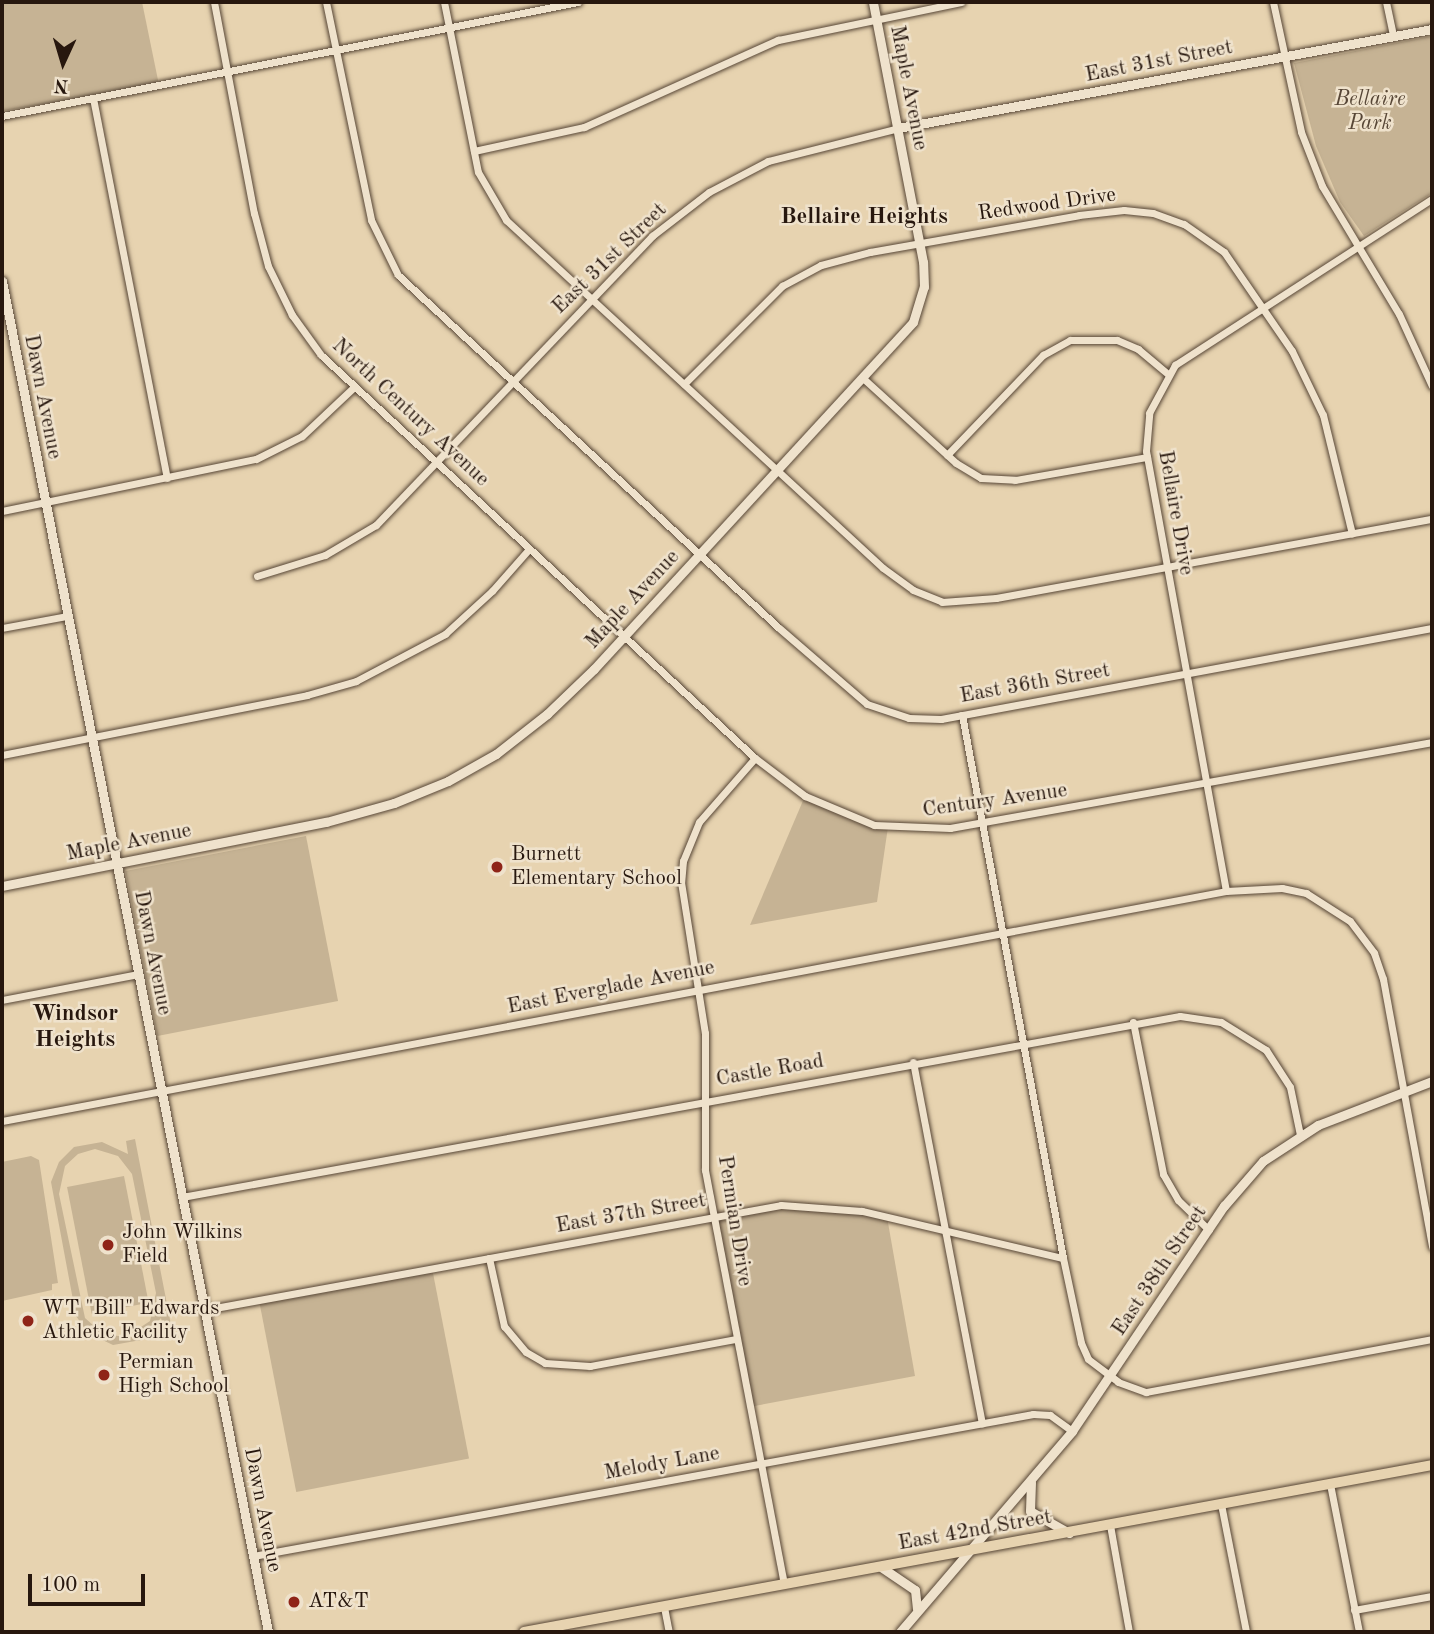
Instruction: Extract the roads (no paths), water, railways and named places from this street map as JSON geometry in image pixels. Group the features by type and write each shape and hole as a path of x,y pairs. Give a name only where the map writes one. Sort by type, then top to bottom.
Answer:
{"highway":[{"name":"East 42nd Street","path":"524,1632 553,1630 784,1584 972,1552 1432,1465"}],"street":[{"name":"North Century Avenue","path":"214,2 268,266 306,335 354,387 624,637"},
{"name":"East 36th Street","path":"326,2 370,220 382,248 418,298 867,704 909,718 962,715 1432,628"},
{"path":"444,2 474,150 485,189 506,220 891,575 942,602 996,598 1432,519"},
{"path":"2,116 449,30 578,2"},
{"name":"Maple Avenue","path":"2,886 326,822 431,789 520,737 624,637 865,380 900,340 917,312 924,279 920,243 873,2"},
{"path":"474,150 572,131 766,44 876,18 961,2"},
{"path":"1273,2 1301,132 1322,186 1399,314 1432,386"},
{"path":"1386,2 1393,36"},
{"name":"East 31st Street","path":"257,576 325,555 360,537 438,464 652,236 709,192 768,161 898,128 1432,29"},
{"path":"93,97 167,478"},
{"path":"947,454 1044,355 1070,340 1101,337 1128,344 1167,373 1432,199"},
{"name":"Redwood Drive","path":"684,384 752,313 799,275 842,258 1099,212 1153,213 1184,223 1214,243 1264,307 1323,415 1352,534"},
{"name":"Dawn Avenue","path":"2,281 268,1632"},
{"name":"Bellaire Drive","path":"1167,373 1149,413 1147,457 1226,891"},
{"path":"865,380 973,475 1002,482 1147,457"},
{"path":"2,511 256,459 288,445 331,412 354,387"},
{"path":"2,755 307,695 380,671 464,618 529,549"},
{"path":"2,628 67,616"},
{"name":"Century Avenue","path":"624,637 755,758 805,796 855,820 913,830 982,824 1432,742"},
{"path":"962,715 1063,1258 1084,1353 1111,1376 1136,1391 1156,1391 1432,1339"},
{"name":"Permian Drive","path":"755,758 699,822 684,861 682,903 705,1033 705,1170 784,1584"},
{"name":"East Everglade Avenue","path":"2,1121 1254,887 1306,893 1350,921 1374,953 1383,979 1432,1247"},
{"path":"2,1000 138,974"},
{"name":"Castle Road","path":"182,1197 1133,1021 1197,1017 1248,1035 1284,1073 1300,1135"},
{"path":"1133,1021 1163,1174 1178,1200 1209,1230"},
{"path":"913,1062 982,1423"},
{"name":"East 38th Street","path":"901,1632 972,1552 1072,1431 1209,1230 1263,1161 1300,1135 1402,1090 1432,1081"},
{"name":"East 37th Street","path":"204,1310 781,1205 821,1205 1063,1258"},
{"path":"489,1258 504,1326 526,1352 545,1363 590,1366 736,1339"},
{"name":"Melody Lane","path":"253,1556 982,1423 1043,1414 1072,1431"},
{"path":"1031,1480 1030,1511 1069,1533"},
{"path":"1330,1484 1359,1632"},
{"path":"1221,1504 1246,1632"},
{"path":"1110,1525 1129,1632"},
{"path":"881,1567 915,1590 917,1612"},
{"path":"1354,1609 1432,1596"},
{"path":"664,1607 669,1632"}],"place":[{"name":"Burnett Elementary School","path":"497,867"},
{"name":"John Wilkins Field","path":"108,1245"},
{"name":"WT \"Bill\" Edwards Athletic Facility","path":"28,1321"},
{"name":"Permian High School","path":"104,1375"},
{"name":"AT&T","path":"294,1602"}],"district":[{"name":"Bellaire Heights","path":"864,217"},
{"name":"Windsor Heights","path":"75,1027"}],"park label":[{"name":"Bellaire Park","path":"1370,112"}]}
